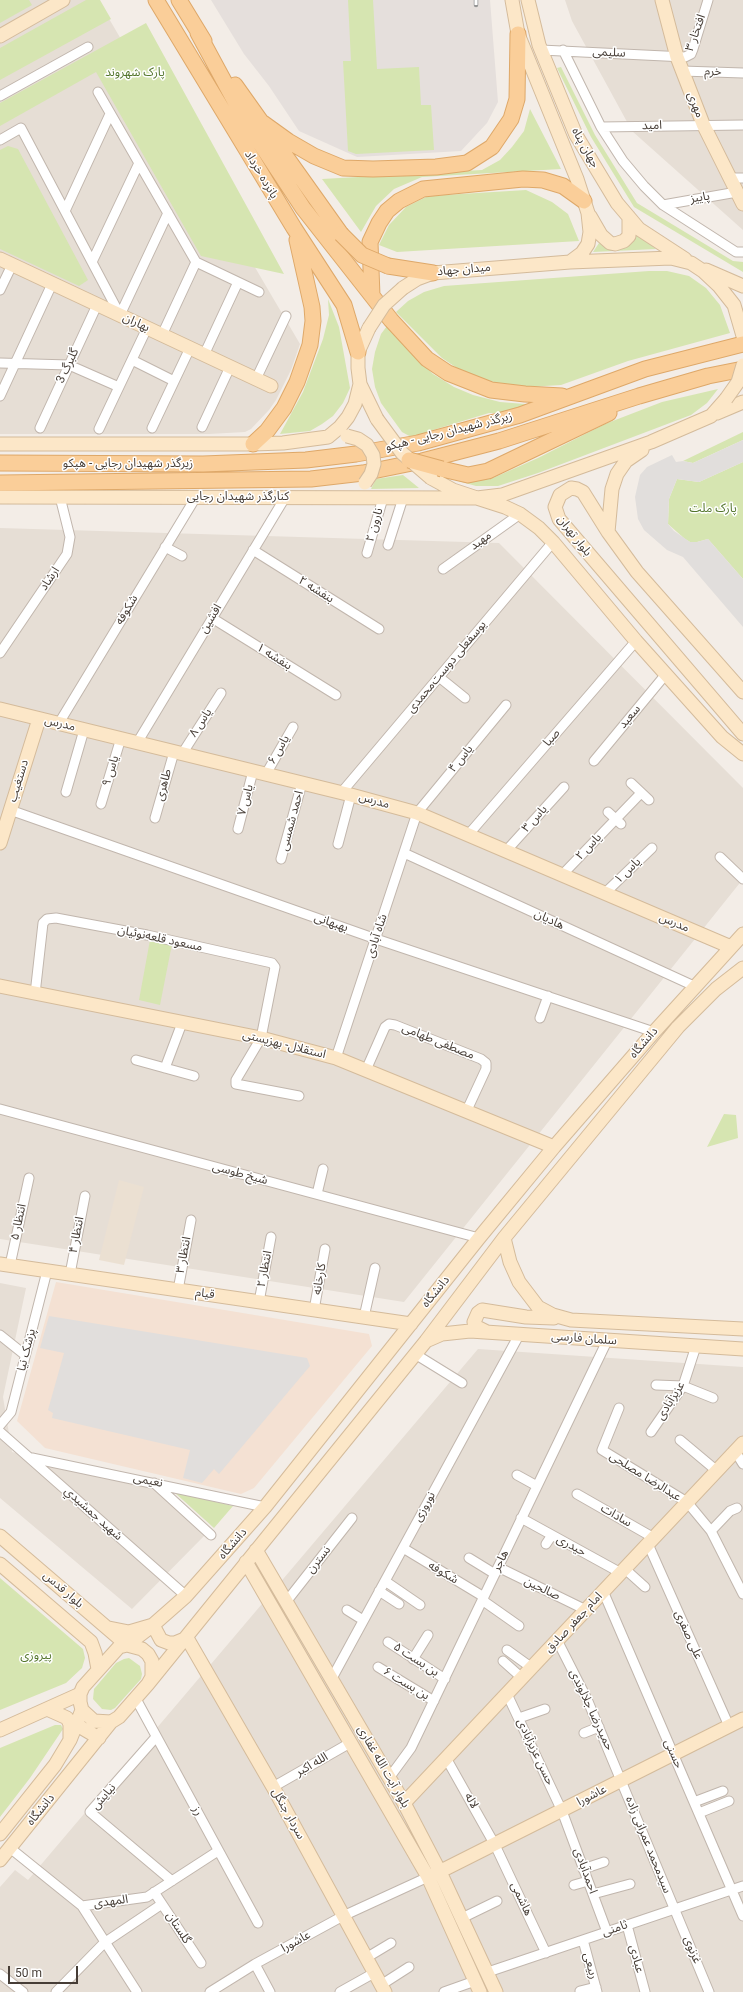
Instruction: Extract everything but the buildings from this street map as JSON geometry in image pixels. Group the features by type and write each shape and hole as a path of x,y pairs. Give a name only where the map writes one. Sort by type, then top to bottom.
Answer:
{"main road":[{"path":"0,36 47,4 63,0"},
{"name":"پانزده خرداد","path":"156,0 294,228 344,305 358,352"},
{"path":"179,0 245,120 303,208 391,320 427,359 448,373 491,390 567,397"},
{"name":"جهان پناه","path":"512,0 518,34 578,179 586,207 590,232 588,244 582,253 570,262"},
{"name":"جهان پناه","path":"528,0 541,50 576,135 617,203 640,229 691,263"},
{"name":"مهری","path":"662,0 682,71 703,124 736,178 740,198"},
{"path":"198,33 341,234 362,255 388,266 433,273"},
{"path":"263,123 288,141 314,156 343,168 373,169 467,163 492,147 511,119 517,99 518,34"},
{"path":"372,296 370,242 379,223 387,211 399,201 422,189 523,179 542,180 563,186 586,207 601,235 615,244 624,241 629,236 629,217"},
{"path":"254,444 267,431 284,408 297,382 310,344 313,321 312,307 294,228"},
{"name":"میدان جهاد","path":"410,460 377,419 360,384 358,352 369,328 384,305 403,288 417,279 433,273 570,262 671,258 691,263 703,271 719,286 734,306 743,336"},
{"name":"بهاران","path":"6,262 271,386"},
{"path":"691,263 743,286"},
{"name":"زیرگذر شهیدان رجایی - هپکو","path":"0,463 203,464 306,460 356,454 440,437 520,415 645,368 743,344"},
{"path":"711,416 738,382 743,365"},
{"name":"زیرگذر شهیدان رجایی - هپکو","path":"0,483 261,480 311,478 363,473 422,461 499,441 639,396 708,376 743,369"},
{"path":"328,437 340,427 348,417 355,404 360,384"},
{"path":"437,474 468,475 488,471 602,417 639,396"},
{"path":"410,460 437,474 453,490 477,498 502,495 651,442 743,402"},
{"path":"0,444 254,444 283,443 347,436 358,439 367,445 373,455 374,464 371,474 365,483 342,497"},
{"path":"608,532 612,489 617,474 626,462 651,442"},
{"name":"بلوار تهران","path":"743,692 637,572 608,532 583,492 571,488 560,495 555,507 559,519 743,734"},
{"name":"کنارگذر شهیدان رجایی","path":"0,497 286,496 477,498"},
{"name":"بلوار تهران","path":"477,498 520,514 539,528 553,542 636,640 722,737 743,754"},
{"name":"مدرس","path":"0,709 302,783 417,813 731,947"},
{"name":"دستغیب","path":"0,843 39,719"},
{"name":"دانشگاه","path":"126,1645 153,1625 186,1596 265,1506 479,1238 554,1147 694,986 743,934"},
{"name":"دانشگاه","path":"148,1684 187,1638 246,1562 426,1341 504,1238 678,1027 716,989 743,968"},
{"name":"استقلال- بهزیستی","path":"0,988 261,1038 336,1058 467,1110 554,1147"},
{"name":"سلمان فارسی","path":"504,1238 510,1262 519,1282 528,1295 538,1307 562,1318 743,1329"},
{"name":"قیام","path":"5,1265 411,1324"},
{"path":"490,1333 477,1327 474,1322 478,1313 482,1310 526,1317 562,1318"},
{"name":"سلمان فارسی","path":"426,1341 442,1334 460,1331 743,1349"},
{"name":"امام جعفر صادق","path":"404,1803 739,1447"},
{"name":"بلوار قدس","path":"0,1536 126,1645"},
{"name":"بلوار آیت الله غفاری","path":"256,1550 404,1803 440,1872 488,1972 496,1992"},
{"name":"بلوار آیت الله غفاری","path":"246,1562 428,1877 478,1986"},
{"name":"بلوار قدس","path":"0,1564 91,1642 98,1669"},
{"path":"107,1628 129,1632 153,1625 157,1635 162,1640 169,1643 175,1643 187,1638"},
{"name":"سردار جنگل","path":"187,1638 273,1787 380,1983"},
{"path":"126,1645 142,1649 152,1661 152,1677 136,1699 119,1718 112,1722 94,1721 82,1710 80,1694 86,1683 98,1669 119,1647 126,1645"},
{"path":"0,1730 80,1694"},
{"path":"46,1709 67,1718 70,1724 70,1740"},
{"name":"دانشگاه","path":"0,1834 55,1765 70,1740 82,1710"},
{"name":"عاشورا","path":"428,1877 743,1719"},
{"name":"دانشگاه","path":"0,1860 112,1722"},
{"path":"77,1725 99,1738"}],"street":[{"name":"افتخار ۳","path":"677,57 685,57 691,54 708,0"},
{"path":"0,96 88,47"},
{"name":"سلیمی","path":"541,50 677,57"},
{"path":"563,50 601,127 623,161 644,186 663,205 736,252 743,252"},
{"name":"خرم","path":"682,71 743,73"},
{"path":"98,92 196,262 259,292"},
{"path":"64,211 110,114"},
{"name":"امید","path":"601,127 703,124 743,125"},
{"path":"0,140 21,128 120,315"},
{"path":"92,262 138,163"},
{"name":"پاییز","path":"663,205 740,198"},
{"path":"120,315 168,214"},
{"path":"0,290 6,262"},
{"path":"162,335 196,262"},
{"path":"204,355 238,282"},
{"path":"0,396 52,284"},
{"name":"گلبرگ 3","path":"40,428 97,305"},
{"path":"256,379 286,316"},
{"path":"99,429 147,328"},
{"path":"152,428 190,348"},
{"path":"132,360 174,380"},
{"path":"0,363 69,365 119,387"},
{"path":"202,427 230,367"},
{"name":"ارشاد","path":"0,653 67,554 70,537 60,496"},
{"name":"افشین","path":"137,742 286,496"},
{"name":"شکوفه","path":"59,723 196,497"},
{"name":"نارون ۲","path":"367,553 383,498"},
{"path":"388,546 402,498"},
{"name":"مهبد","path":"443,569 520,514"},
{"name":"یوسفعلی دوست‌محمدی","path":"346,794 439,677 553,542"},
{"path":"165,547 182,556"},
{"name":"بنفشه ۲","path":"253,550 379,629"},
{"name":"بنفشه ۱","path":"212,618 336,695"},
{"name":"صبا","path":"468,835 636,640"},
{"name":"سعید","path":"594,761 666,674"},
{"path":"439,677 465,698"},
{"name":"یاس ۸","path":"178,753 221,693"},
{"name":"یاس ۴","path":"417,813 506,705"},
{"name":"یاس ۶","path":"260,773 293,726"},
{"path":"66,792 84,730"},
{"name":"یاس ۹","path":"101,804 121,738"},
{"name":"طاهری","path":"155,818 178,753"},
{"name":"یاس ۷","path":"238,829 260,773"},
{"name":"احمد شمسی","path":"281,859 302,783"},
{"path":"631,783 649,800"},
{"name":"یاس ۳","path":"506,851 564,787"},
{"name":"یاس ۲","path":"562,875 618,822 641,792"},
{"path":"338,844 346,794"},
{"name":"بهبهانی","path":"10,810 376,939 654,1032"},
{"path":"608,812 618,822"},
{"name":"شاه آبادی","path":"336,1058 417,813"},
{"name":"یاس ۱","path":"605,893 652,848"},
{"name":"هادیان","path":"404,853 694,986"},
{"path":"720,857 743,879"},
{"name":"مسعود قلعه‌نوئیان","path":"35,994 44,923 47,919 56,918 139,934 274,964 261,1038"},
{"path":"540,1018 548,996"},
{"path":"165,1068 182,1023"},
{"name":"مصطفی طهامی","path":"366,1070 385,1027 389,1024 481,1058 486,1063 486,1069 467,1110"},
{"path":"261,1038 236,1080 236,1084 299,1096"},
{"path":"136,1060 194,1076"},
{"name":"شیخ طوسی","path":"0,1109 479,1238"},
{"path":"317,1194 323,1169"},
{"name":"انتظار ۵","path":"5,1265 29,1178"},
{"name":"انتظار ۴","path":"70,1274 85,1196"},
{"name":"انتظار ۳","path":"178,1290 191,1220"},
{"name":"انتظار ۲","path":"258,1302 271,1237"},
{"name":"کارخانه","path":"314,1310 325,1249"},
{"path":"364,1317 375,1268"},
{"name":"پزشک نیا","path":"0,1425 10,1412 47,1271"},
{"path":"0,1335 25,1356"},
{"name":"نوروزی","path":"331,1680 519,1335"},
{"name":"هاجر","path":"389,1778 411,1748 606,1340"},
{"name":"عزیزآبادی","path":"651,1432 683,1386 696,1346"},
{"path":"415,1354 462,1383"},
{"path":"656,1385 683,1386 713,1398"},
{"name":"عبدالرضا مصلحی","path":"619,1408 602,1450 687,1502"},
{"name":"شهيد جمشيدي","path":"0,1432 186,1596"},
{"path":"680,1440 717,1471"},
{"path":"739,1447 743,1464"},
{"name":"نعیمی","path":"30,1458 265,1506"},
{"path":"517,1475 537,1486"},
{"path":"153,1482 211,1535"},
{"name":"سادات","path":"577,1494 651,1541"},
{"path":"687,1502 711,1532 740,1580 743,1594"},
{"path":"711,1532 730,1511 737,1508"},
{"name":"نسترن","path":"286,1602 352,1518"},
{"name":"حیدری","path":"521,1518 623,1571 645,1587"},
{"path":"546,1544 552,1535"},
{"name":"علی صفری","path":"651,1541 729,1726"},
{"name":"شکوفه","path":"403,1548 483,1599 519,1626"},
{"name":"صالحین","path":"470,1558 586,1610"},
{"path":"385,1581 420,1605"},
{"path":"379,1591 400,1604"},
{"name":"حسنی","path":"603,1591 743,1916"},
{"path":"347,1610 363,1620"},
{"path":"413,1659 428,1635"},
{"name":"حمیدرضا جلالوندی","path":"557,1640 587,1699 622,1780"},
{"name":"بن بست ۵","path":"388,1642 445,1678"},
{"path":"507,1650 532,1668"},
{"path":"503,1661 522,1678"},
{"name":"بن بست ۶","path":"378,1667 434,1701"},
{"name":"حسن عزیزآبادی","path":"507,1694 562,1811"},
{"name":"رز","path":"136,1699 258,1923"},
{"path":"519,1718 545,1709"},
{"path":"584,1733 599,1727"},
{"name":"نیایش","path":"156,1737 90,1812 172,1881"},
{"name":"الله اکبر","path":"273,1787 350,1743"},
{"name":"لاله","path":"446,1758 495,1844"},
{"name":"سیدمحمد عمرانی زاده","path":"622,1780 675,1909"},
{"path":"694,1802 723,1791"},
{"path":"699,1813 729,1802"},
{"name":"احمدآبادی","path":"562,1811 607,1932"},
{"name":"هاشمی","path":"495,1844 546,1952"},
{"name":"المهدی","path":"10,1848 82,1906 147,1897 218,1851"},
{"path":"584,1869 604,1862"},
{"name":"عاشورا","path":"210,1992 255,1964 343,1916 428,1877"},
{"path":"574,1885 588,1881"},
{"path":"593,1894 630,1884"},
{"name":"ثامنی","path":"488,1972 743,1886"},
{"name":"گلستان","path":"154,1892 201,1963"},
{"path":"462,1918 497,1901"},
{"path":"56,1992 104,1943 162,1904"},
{"path":"82,1906 104,1943 137,1992"},
{"name":"غزنوی","path":"675,1909 709,1992"},
{"name":"عبادی","path":"627,1925 645,1992"},
{"name":"ربیعی","path":"583,1940 596,1989"},
{"path":"366,1958 391,1943"},
{"path":"255,1964 270,1992"},
{"path":"340,1992 380,1983 409,1967"},
{"path":"0,1974 23,1992"},
{"path":"444,1992 478,1986"},
{"path":"580,1991 596,1989"}],"shaded area":[{"path":"0,0 98,0 300,344 291,370 276,400 269,410 251,429 245,432 209,434 0,434"},
{"path":"211,0 490,0 498,102 487,123 461,151 357,157 299,131 269,86 244,54"},
{"path":"565,0 743,0 743,230 632,131 572,21"},
{"path":"743,440 743,462 699,482 677,479 669,499 668,524 674,531 690,542 708,539 743,579 743,627 683,557 667,550 644,530 638,519 635,497 640,475 647,467 672,455 676,462 683,461 693,463"},
{"path":"0,528 499,543 743,788 743,879 404,1302 0,1239"},
{"path":"119,1180 144,1187 124,1265 99,1260"},
{"path":"56,1282 369,1334 372,1346 254,1488 241,1494 45,1448 17,1421"},
{"path":"0,1283 26,1288 3,1397 12,1452 154,1486 205,1535 132,1609 0,1498"},
{"path":"49,1316 307,1358 310,1366 219,1474 214,1469 202,1483 183,1478 190,1450 52,1418 53,1413 48,1410 64,1353 40,1348"},
{"path":"478,1349 743,1367 743,1992 0,1992 0,1887 15,1870 28,1880"}],"green space":[{"path":"0,0 29,0 32,5 0,23"},
{"path":"86,0 100,0 111,19 0,80 0,48"},
{"path":"348,0 373,0 377,69 419,67 421,105 431,105 434,150 356,154 348,151 343,61 351,61"},
{"name":"پارک شهروند","path":"146,23 284,274 201,256 96,72 0,126 0,103"},
{"path":"561,67 595,135 637,203 733,261 743,262 743,272 634,207 591,137 557,68"},
{"path":"530,109 561,169 422,177 394,189 376,206 361,232 322,179 482,170 500,160 512,147 524,131"},
{"path":"8,146 18,149 88,280 79,286 0,249 0,150"},
{"path":"526,190 552,202 568,214 579,241 397,252 379,245 389,225 406,207 428,196"},
{"path":"635,233 656,249 593,252 599,243 605,246"},
{"path":"649,271 667,271 689,276 706,288 720,305 730,333 628,361 561,385 528,387 501,384 466,374 442,358 396,312 408,301 424,292 444,286"},
{"path":"328,299 339,327 350,388 343,403 333,416 322,424 310,431 280,434 303,392 323,339 329,315"},
{"path":"387,326 411,353 433,374 454,387 473,395 500,402 525,404 525,407 504,413 489,413 433,430 426,435 413,438 402,432 381,403 375,387 372,369 375,352 381,334"},
{"path":"718,389 707,403 691,415 538,473 498,486 476,486 451,479 473,481 493,478 538,458 605,424 662,402"},
{"path":"743,432 743,440 693,463 683,461"},
{"name":"پارک ملت","path":"743,462 743,579 708,539 690,542 668,524 669,499 677,479 699,482"},
{"path":"403,475 419,488 371,489 376,479"},
{"path":"150,940 172,944 160,1005 139,1000"},
{"path":"724,1114 736,1115 738,1138 707,1147"},
{"path":"174,1492 233,1506 214,1528"},
{"name":"پیروزی","path":"0,1578 83,1649 85,1658 82,1668 66,1683 0,1710"},
{"path":"129,1658 140,1666 142,1674 141,1679 115,1708 111,1710 102,1709 93,1699 94,1689 116,1663"},
{"path":"55,1725 61,1725 63,1729 30,1778 0,1817 0,1748"}],"railway":[{"path":"476,0 476,5"}]}
